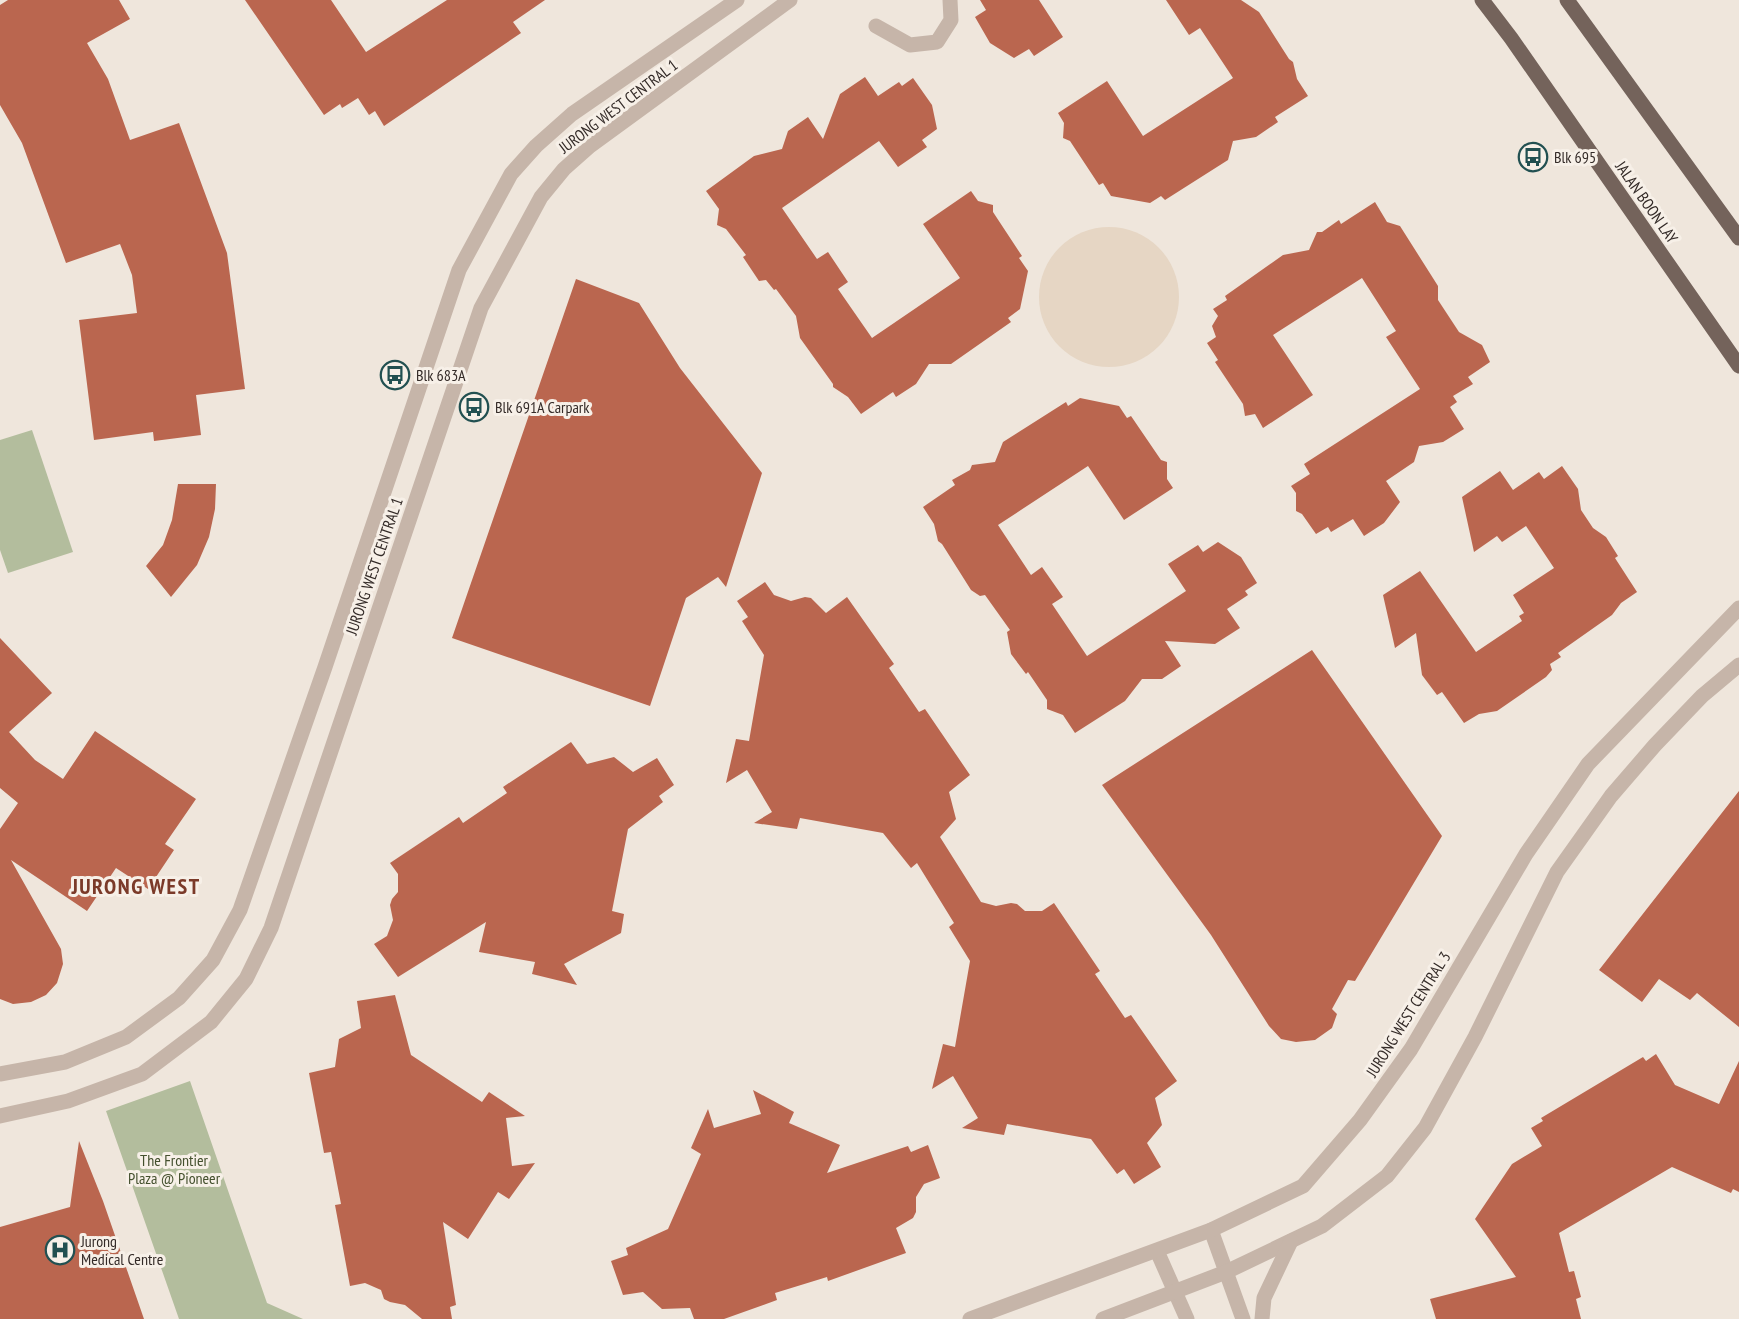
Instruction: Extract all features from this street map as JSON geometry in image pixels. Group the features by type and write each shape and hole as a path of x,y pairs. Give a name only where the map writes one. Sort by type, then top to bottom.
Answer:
{"main road":[{"name":"JALAN BOON LAY","path":"1482,0 1511,38 1739,366"},
{"path":"1567,0 1739,238"}],"street":[{"name":"JURONG WEST CENTRAL 1","path":"0,1074 65,1062 126,1036 179,998 213,960 240,909 329,657 459,270 512,174 536,146 572,114 736,0"},
{"name":"JURONG WEST CENTRAL 1","path":"0,1116 68,1101 142,1074 211,1022 246,979 272,928 480,308 541,197 564,169 590,146 790,0"},
{"path":"876,26 910,45 937,42 951,20 950,0"},
{"name":"JURONG WEST CENTRAL 3","path":"970,1319 1211,1230 1303,1186 1360,1120 1411,1049 1526,854 1588,764 1739,608"},
{"path":"1103,1319 1226,1272 1322,1226 1387,1176 1425,1128 1475,1037 1557,872 1611,796 1655,745 1702,696 1739,665"},
{"path":"1211,1230 1243,1319"},
{"path":"1262,1319 1264,1298 1291,1241"},
{"path":"1157,1251 1187,1319"}],"green space":[{"path":"32,430 73,552 8,573 0,550 0,440"},
{"name":"The Frontier Plaza @ Pioneer","path":"190,1081 267,1303 303,1319 179,1319 106,1111"}],"shaded area":[{"path":"1109,227 1136,232 1159,247 1174,270 1179,297 1174,324 1159,347 1136,362 1109,367 1082,362 1059,347 1044,324 1039,297 1044,270 1059,247 1082,232"}],"building":[{"path":"8,0 119,0 130,19 87,43 108,79 130,140 179,123 227,253 245,389 196,395 201,435 154,441 153,432 94,440 79,320 137,313 132,275 120,244 66,263 22,143 0,105 0,5"},
{"path":"245,0 331,0 366,52 447,0 545,0 513,22 521,33 384,126 375,111 369,115 358,98 342,108 340,104 324,115"},
{"path":"980,0 1039,0 1063,37 1034,56 1029,49 1014,58 990,43 975,17 986,10"},
{"path":"1166,0 1241,0 1259,12 1293,62 1297,79 1308,96 1275,117 1278,122 1256,137 1233,141 1228,160 1165,200 1161,196 1150,203 1111,196 1103,183 1099,185 1070,141 1063,138 1064,123 1058,113 1107,81 1143,136 1233,78 1200,28 1189,35"},
{"path":"865,77 878,96 899,82 902,86 913,78 932,105 937,129 922,140 927,147 898,167 879,141 782,208 817,259 828,252 848,282 838,289 872,338 960,278 923,224 971,191 978,201 993,205 993,212 1022,256 1019,258 1028,271 1020,309 1008,318 1011,322 951,364 929,364 916,384 896,397 893,392 861,414 848,397 833,387 800,338 796,316 776,289 774,290 766,280 759,281 743,257 746,255 726,229 717,225 719,209 706,191 754,156 782,149 788,131 808,117 823,139 840,94"},
{"path":"1375,202 1387,222 1400,226 1438,286 1438,300 1459,332 1482,345 1490,362 1468,377 1473,384 1453,396 1457,402 1450,407 1464,429 1443,442 1419,446 1414,462 1386,481 1400,502 1384,523 1364,536 1353,519 1331,532 1328,527 1316,534 1302,514 1296,511 1296,493 1291,486 1310,474 1304,464 1420,389 1386,337 1396,331 1362,278 1273,335 1313,395 1263,428 1255,414 1245,416 1243,404 1215,362 1218,360 1207,343 1216,337 1212,326 1218,316 1213,309 1227,300 1225,296 1283,255 1309,250 1317,232 1322,232 1339,220 1341,224"},
{"path":"576,279 639,303 680,368 762,473 726,587 718,577 686,598 650,706 452,638"},
{"path":"1080,398 1119,406 1127,418 1131,416 1161,460 1167,462 1167,479 1173,488 1124,520 1088,466 998,525 1031,575 1042,567 1063,597 1052,604 1087,656 1186,591 1168,564 1198,545 1203,552 1218,542 1241,557 1257,583 1245,591 1248,595 1227,609 1240,628 1215,644 1165,641 1181,666 1162,679 1142,679 1125,701 1075,733 1063,715 1047,709 1047,700 1028,672 1026,674 1011,654 1007,632 1010,630 985,595 980,596 971,590 938,541 934,524 923,507 955,485 952,480 970,470 972,465 995,462 1003,442 1066,402 1068,406"},
{"path":"1562,466 1578,489 1581,510 1593,528 1606,537 1618,556 1615,558 1637,592 1621,603 1612,615 1558,653 1561,657 1550,664 1552,670 1546,677 1497,711 1479,714 1464,723 1442,692 1437,695 1422,675 1416,633 1395,648 1383,595 1420,571 1476,652 1522,621 1519,616 1524,613 1513,595 1554,568 1526,526 1502,542 1497,536 1474,552 1462,497 1500,471 1513,490 1539,472 1544,479"},
{"path":"178,484 216,484 215,509 209,537 197,565 171,597 146,566 163,545 172,520"},
{"path":"765,582 774,595 791,601 805,597 811,598 826,613 847,597 894,664 889,668 919,712 925,709 970,775 949,792 956,819 940,837 981,902 996,906 1017,904 1025,911 1042,911 1054,903 1100,971 1095,974 1125,1018 1131,1015 1177,1081 1155,1098 1162,1125 1147,1143 1161,1167 1134,1184 1124,1169 1117,1174 1091,1139 1007,1124 1004,1135 962,1128 978,1118 953,1076 932,1089 943,1044 955,1047 970,961 949,927 954,923 917,863 911,868 883,833 800,818 797,829 754,823 772,812 747,770 726,783 736,739 749,741 764,655 742,621 748,617 737,601"},
{"path":"0,638 52,693 9,732 35,760 63,779 95,731 196,799 165,844 174,850 148,889 116,868 87,911 11,860 61,949 63,964 57,983 46,995 31,1002 13,1004 0,999 0,829 18,803 0,788"},
{"path":"1312,650 1442,836 1355,981 1348,980 1332,1009 1337,1014 1332,1028 1315,1040 1296,1042 1281,1039 1269,1026 1211,935 1102,785"},
{"path":"571,742 587,764 614,757 633,772 657,758 674,785 659,796 663,802 628,829 612,911 624,914 621,933 564,964 577,985 532,974 535,962 479,952 486,922 398,977 374,944 387,936 393,920 390,905 398,892 398,874 390,863 459,817 463,823 507,793 503,787"},
{"path":"1739,791 1739,1027 1697,993 1690,1000 1659,979 1642,1002 1599,970"},
{"path":"395,995 411,1055 482,1102 489,1092 525,1116 506,1118 512,1166 535,1163 509,1199 498,1192 468,1239 443,1222 456,1305 450,1307 452,1319 422,1319 405,1305 384,1299 381,1290 365,1283 350,1286 335,1205 341,1204 331,1152 324,1153 309,1073 335,1067 339,1039 361,1028 357,1001"},
{"path":"1656,1054 1675,1085 1719,1104 1739,1061 1739,1192 1733,1189 1731,1193 1672,1167 1559,1233 1569,1272 1574,1271 1581,1297 1576,1299 1581,1319 1436,1319 1430,1299 1516,1277 1475,1219 1512,1164 1542,1146 1531,1128 1543,1121 1541,1118 1643,1057 1646,1061"},
{"path":"753,1090 794,1112 789,1123 840,1145 827,1173 908,1146 911,1152 928,1145 940,1178 924,1184 916,1197 916,1212 913,1218 896,1228 906,1253 828,1281 827,1277 775,1293 777,1300 724,1319 694,1319 690,1308 662,1309 643,1292 623,1295 611,1261 628,1255 626,1248 668,1229 701,1154 691,1148 708,1109 714,1128 761,1114"},
{"name":"Jurong Medical Centre","path":"79,1141 103,1201 144,1319 0,1319 0,1227 70,1207"}],"place":[{"name":"Blk 695","path":"1533,157"},
{"name":"Blk 683A","path":"395,375"},
{"name":"Blk 691A Carpark","path":"474,407"},
{"name":"Jurong Medical Centre","path":"60,1250"}],"district":[{"name":"JURONG WEST","path":"136,886"}]}
